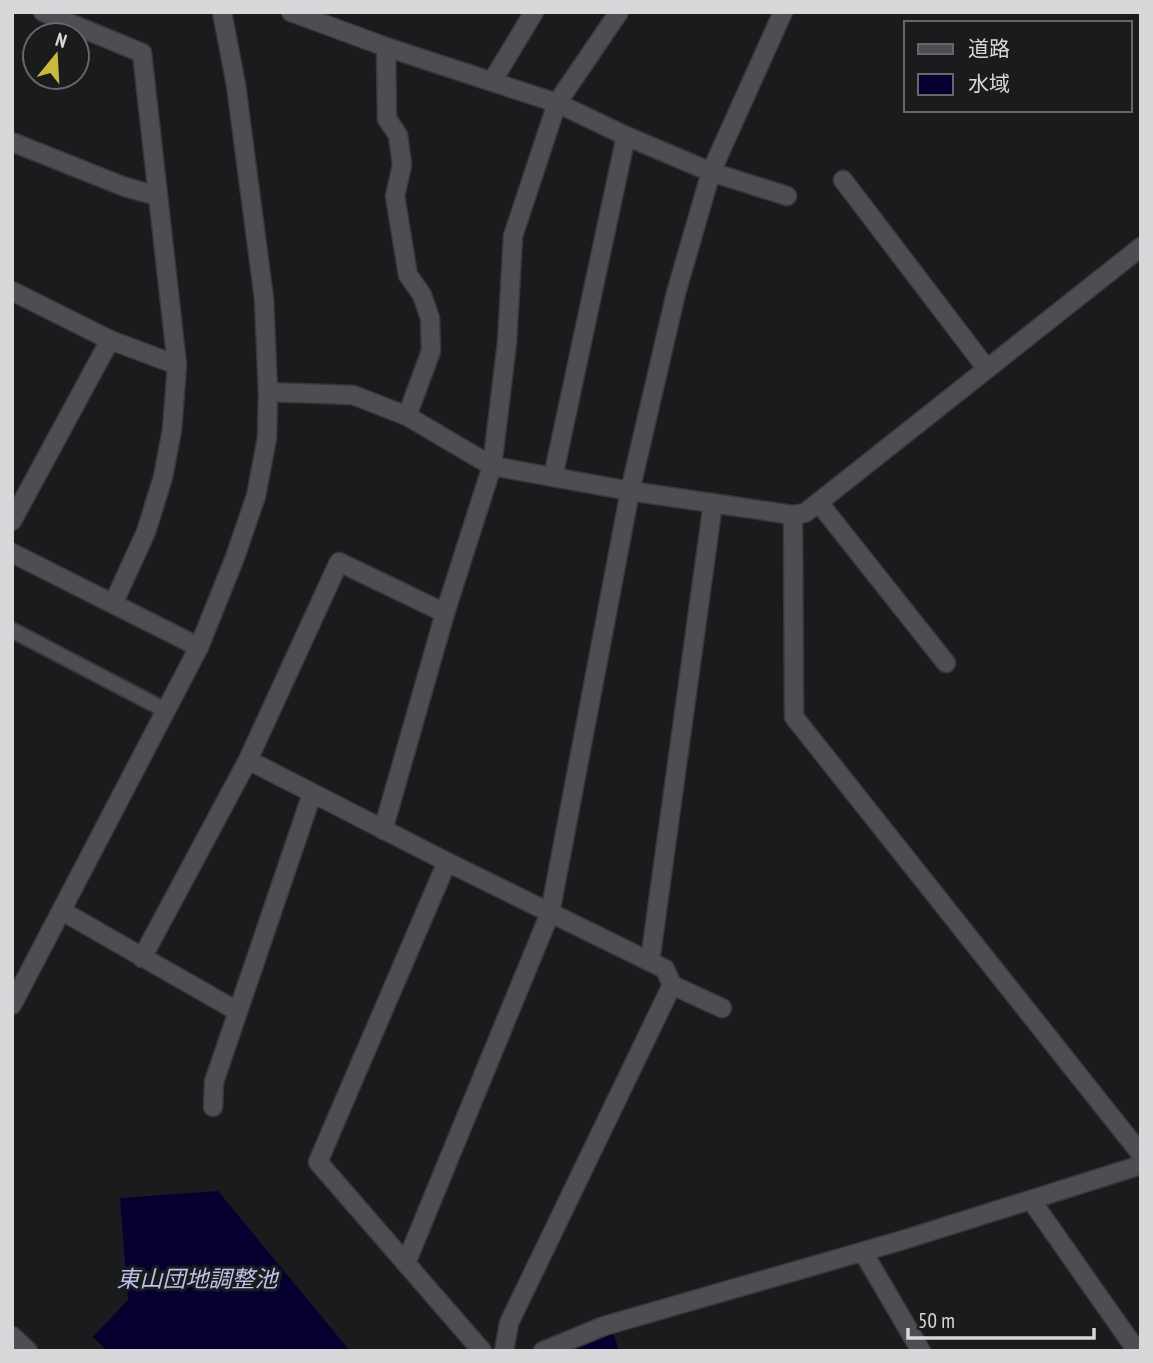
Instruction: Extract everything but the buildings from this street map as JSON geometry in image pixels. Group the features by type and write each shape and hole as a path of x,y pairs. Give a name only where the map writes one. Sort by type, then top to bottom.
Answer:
{"street":[{"path":"43,12 142,53 177,365 172,430 163,477 146,532 113,604"},
{"path":"12,1005 198,647 234,561 256,496 267,438 264,299 236,85 222,12"},
{"path":"291,12 386,47 558,103 626,136 711,172 787,196"},
{"path":"493,80 534,12"},
{"path":"383,830 445,613 492,466 507,343 513,236 558,103 619,12"},
{"path":"406,1263 550,913 630,491 676,293 711,172 783,12"},
{"path":"386,47 387,119 398,135 402,165 395,196 408,275 422,295 430,318 431,351 407,416"},
{"path":"553,477 626,136"},
{"path":"12,142 125,187 158,196"},
{"path":"843,180 987,369"},
{"path":"268,392 353,395 407,416 492,466 630,491 793,515 805,513 819,503 1139,252"},
{"path":"12,291 110,340 177,365"},
{"path":"12,521 110,340"},
{"path":"650,961 713,503"},
{"path":"819,503 946,663"},
{"path":"793,515 794,716 1141,1154"},
{"path":"12,553 198,647"},
{"path":"142,958 248,760 339,562 445,613"},
{"path":"248,760 383,830 650,961 665,969 672,985 722,1008"},
{"path":"212,1107 214,1082 312,794"},
{"path":"447,862 318,1162 482,1351"},
{"path":"62,911 237,1011"},
{"path":"504,1351 509,1323 672,985"},
{"path":"543,1351 604,1326 863,1252 1141,1166"},
{"path":"1031,1200 1137,1351"},
{"path":"863,1252 921,1351"},
{"path":"12,1336 28,1351"}],"lane":[{"path":"12,630 165,710"}],"water":[{"name":"東山団地調整池","path":"218,1191 350,1351 107,1351 93,1337 128,1300 120,1198"}],"waterway":[{"path":"595,1347 596,1351"}]}
